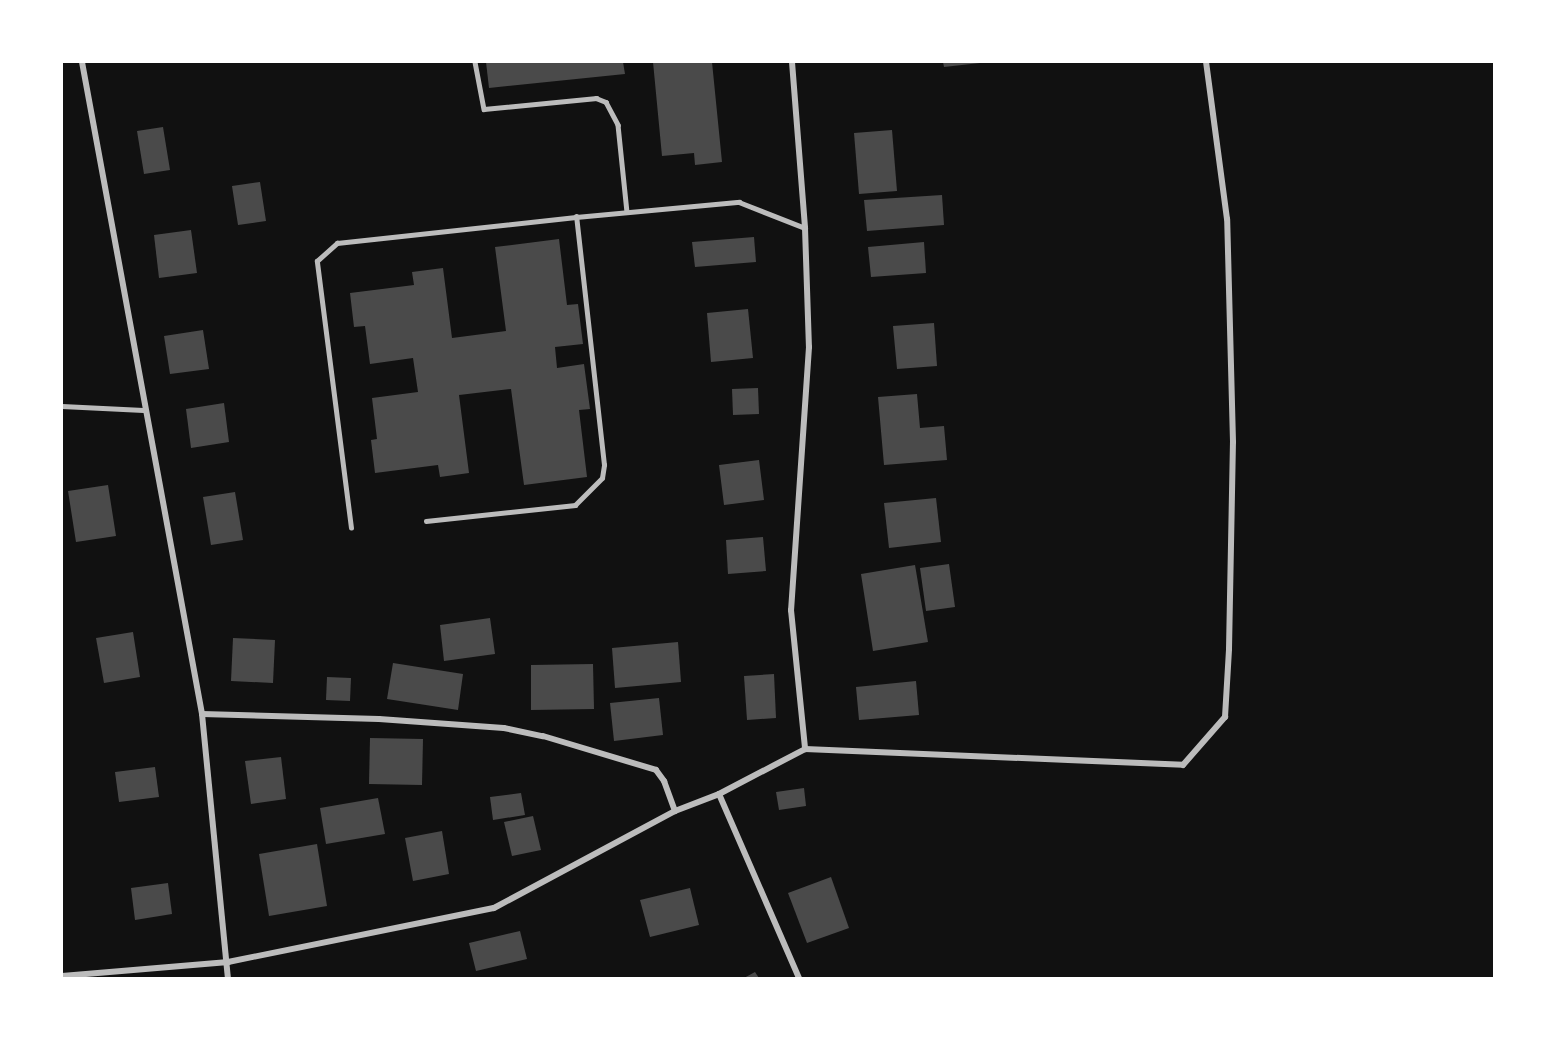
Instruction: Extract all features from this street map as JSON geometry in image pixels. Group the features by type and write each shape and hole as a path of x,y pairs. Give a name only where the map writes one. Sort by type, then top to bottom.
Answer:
{"street":[{"path":"82,62 143,410 202,714 228,978"},
{"path":"792,62 805,228 809,347 791,610 805,748"},
{"path":"62,976 228,962 494,908 675,811 719,794 805,748 1183,765 1225,717 1229,649 1233,442 1227,219 1206,62"},
{"path":"202,714 379,719 504,728 543,736 656,770 664,781 675,811"},
{"path":"719,794 799,978"}],"lane":[{"path":"475,62 484,109 596,98 606,102 618,125 627,212"},
{"path":"351,528 317,261 337,243 739,202 805,228"},
{"path":"426,521 575,505 602,478 604,465 576,217"},
{"path":"62,406 143,410"}],"building":[{"path":"486,62 623,62 625,74 489,88"},
{"path":"653,62 712,62 722,162 695,165 694,153 662,156"},
{"path":"943,62 979,62 980,63 944,67"},
{"path":"163,127 170,170 144,174 137,131"},
{"path":"892,130 897,191 859,194 854,133"},
{"path":"260,182 266,221 238,225 232,186"},
{"path":"942,195 944,225 867,231 864,200"},
{"path":"191,230 197,273 159,278 154,235"},
{"path":"754,237 756,262 695,267 692,242"},
{"path":"559,239 567,305 578,304 583,344 555,347 557,368 584,364 590,409 579,410 587,477 524,485 511,389 459,395 469,473 440,477 438,465 375,473 371,440 377,439 372,398 418,392 413,358 370,364 365,326 354,327 350,293 414,285 412,272 443,268 452,338 506,331 495,247"},
{"path":"924,242 926,273 871,277 868,247"},
{"path":"748,309 753,358 711,362 707,313"},
{"path":"934,323 937,366 897,369 893,326"},
{"path":"203,330 209,369 170,374 164,336"},
{"path":"758,388 759,414 733,415 732,389"},
{"path":"917,394 920,428 944,426 947,460 884,465 878,397"},
{"path":"224,403 229,442 191,448 186,409"},
{"path":"759,460 764,500 724,505 719,465"},
{"path":"108,485 116,536 76,542 68,491"},
{"path":"235,492 243,540 211,545 203,497"},
{"path":"936,498 941,542 889,548 884,503"},
{"path":"763,537 766,571 728,574 726,540"},
{"path":"949,564 955,607 926,611 920,568"},
{"path":"915,565 928,642 873,651 861,574"},
{"path":"490,618 495,654 444,661 440,625"},
{"path":"133,632 140,677 104,683 96,638"},
{"path":"233,638 275,640 273,683 231,681"},
{"path":"678,642 681,682 615,688 612,648"},
{"path":"393,663 463,674 458,710 387,699"},
{"path":"593,664 594,709 531,710 531,665"},
{"path":"774,674 776,718 747,720 744,676"},
{"path":"327,677 351,678 350,701 326,700"},
{"path":"916,681 919,715 859,720 856,687"},
{"path":"659,698 663,735 614,741 610,703"},
{"path":"370,738 423,739 422,785 369,784"},
{"path":"281,757 286,799 251,804 245,761"},
{"path":"155,767 159,797 119,802 115,772"},
{"path":"804,788 806,806 779,810 776,792"},
{"path":"521,793 525,815 493,820 490,797"},
{"path":"378,798 385,834 326,844 320,808"},
{"path":"533,816 541,850 512,856 504,822"},
{"path":"442,831 449,874 413,881 405,838"},
{"path":"317,844 327,906 269,916 259,854"},
{"path":"831,877 849,928 807,943 788,893"},
{"path":"168,883 172,914 135,920 131,888"},
{"path":"690,888 699,925 650,937 640,900"},
{"path":"520,931 527,959 476,971 469,943"},
{"path":"755,972 759,978 744,978"}]}
